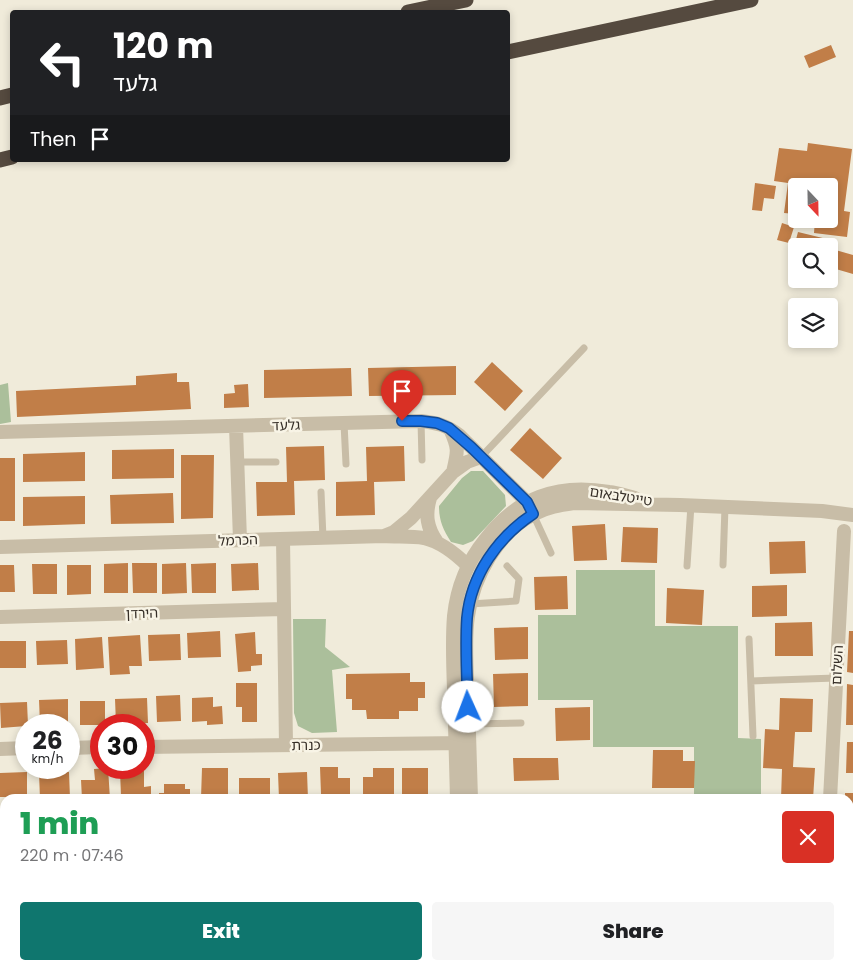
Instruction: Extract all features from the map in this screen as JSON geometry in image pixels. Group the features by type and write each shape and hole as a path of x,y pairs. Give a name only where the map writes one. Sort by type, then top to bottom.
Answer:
{"highway":[{"path":"418,10 466,0"},
{"path":"510,52 751,0"}],"street":[{"name":"גלעד","path":"0,432 421,421 437,423 459,435 530,508"},
{"path":"236,426 240,540"},
{"path":"449,428 458,450 453,472"},
{"path":"384,536 394,532 403,525 453,472 467,462 481,456"},
{"path":"430,498 427,509 428,523 431,534 437,542"},
{"name":"טייטלבאום","path":"470,794 462,743 453,655 454,615 461,584 468,566 500,521 512,511 574,503 686,505 822,511 853,515"},
{"name":"טייטלבאום","path":"457,794 462,743 469,724 467,634 468,616 474,588 480,572 490,555 530,508"},
{"name":"השלום","path":"830,794 844,531"},
{"name":"הכרמל","path":"0,548 384,536 423,538 437,542 455,554 468,566"},
{"path":"283,539 286,745"},
{"name":"הירדן","path":"0,617 284,609"},
{"name":"כנרת","path":"155,747 462,743"},
{"path":"0,749 15,748"}],"lane":[{"path":"481,456 584,348"},
{"path":"421,421 422,460"},
{"path":"344,423 346,464"},
{"path":"237,462 276,462"},
{"path":"321,492 323,538"},
{"path":"686,505 687,566"},
{"path":"723,565 725,507"},
{"path":"530,508 552,553"},
{"path":"470,604 516,601 519,579 507,566"},
{"path":"750,639 753,736"},
{"path":"751,681 836,678"},
{"path":"469,724 521,723"}],"green space":[{"path":"8,383 11,422 0,424 0,385"},
{"path":"471,471 483,471 505,495 506,506 473,541 463,545 451,542 442,525 439,506 462,478"},
{"path":"576,570 655,570 655,626 738,626 738,738 761,739 761,794 694,794 694,747 593,747 593,700 538,700 538,615 576,615"},
{"path":"293,619 326,619 325,647 350,667 332,670 337,732 312,733 298,726 294,713"}],"building":[{"path":"831,45 836,57 809,68 804,56"},
{"path":"808,143 852,149 844,211 850,212 847,237 814,233 814,228 838,228 838,178 788,178 788,183 774,181 779,148 807,151"},
{"path":"755,183 776,186 774,199 764,198 762,211 752,210"},
{"path":"788,183 788,213 784,213"},
{"path":"782,223 788,225 788,228 794,228 791,238 788,238 788,243 777,240"},
{"path":"798,232 823,238 796,238"},
{"path":"838,251 853,255 853,274 838,270"},
{"path":"492,362 523,391 505,411 474,382"},
{"path":"456,366 456,395 369,396 368,368"},
{"path":"351,368 352,396 264,398 264,370"},
{"path":"177,373 177,382 189,382 191,409 17,417 16,391 136,385 136,376"},
{"path":"248,384 249,407 224,408 224,394 235,393 234,385"},
{"path":"530,428 562,458 543,479 510,450"},
{"path":"324,446 325,480 294,481 295,515 257,516 256,482 287,482 286,447"},
{"path":"404,446 405,481 374,482 375,515 336,516 336,482 367,481 366,447"},
{"path":"174,449 174,478 112,479 112,450"},
{"path":"85,452 85,481 23,482 23,454"},
{"path":"181,455 214,455 213,518 181,519"},
{"path":"0,458 15,458 15,521 0,521"},
{"path":"173,493 174,523 111,524 110,495"},
{"path":"85,496 85,524 23,526 23,497"},
{"path":"605,524 607,560 574,561 572,526"},
{"path":"623,527 658,528 657,563 621,562"},
{"path":"805,541 806,573 770,574 769,542"},
{"path":"128,563 128,593 104,593 104,564"},
{"path":"132,563 157,563 157,593 133,593"},
{"path":"186,563 187,593 162,594 162,564"},
{"path":"216,563 216,593 192,593 191,564"},
{"path":"258,563 259,590 232,591 231,564"},
{"path":"32,564 57,564 57,594 33,594"},
{"path":"0,565 14,565 15,592 0,592"},
{"path":"67,565 91,565 91,594 67,595"},
{"path":"567,576 568,609 535,610 534,577"},
{"path":"787,585 787,616 752,617 752,586"},
{"path":"667,588 704,590 702,625 666,623"},
{"path":"812,622 813,656 775,656 775,623"},
{"path":"528,627 528,659 495,660 494,628"},
{"path":"220,631 221,657 188,658 187,633"},
{"path":"849,631 853,631 853,673 847,672"},
{"path":"255,632 256,654 262,654 262,665 251,666 251,671 238,672 235,634"},
{"path":"180,634 181,660 149,661 148,635"},
{"path":"140,635 142,666 129,666 130,674 110,675 108,637"},
{"path":"102,637 104,668 76,670 75,639"},
{"path":"67,640 68,664 37,665 36,641"},
{"path":"0,641 26,641 26,668 0,668"},
{"path":"410,673 410,682 425,682 425,698 418,698 418,711 399,711 399,719 367,719 366,710 352,710 352,699 346,699 346,674"},
{"path":"528,673 528,706 494,707 493,674"},
{"path":"236,683 257,683 257,722 242,722 242,707 236,707"},
{"path":"847,684 853,685 853,725 846,725"},
{"path":"180,695 181,721 157,722 156,696"},
{"path":"213,697 213,707 222,706 223,724 207,725 207,721 192,722 192,698"},
{"path":"147,698 148,714 116,714 115,699"},
{"path":"780,698 813,699 812,732 795,732 793,767 815,768 813,794 781,794 782,769 763,768 765,729 779,730"},
{"path":"68,699 68,714 40,714 39,700"},
{"path":"80,701 105,701 105,714 90,714 90,725 80,725"},
{"path":"27,702 28,714 15,714 15,727 1,728 0,703"},
{"path":"590,707 590,740 556,741 555,708"},
{"path":"847,742 853,742 853,773 846,773"},
{"path":"653,750 683,750 683,761 695,761 694,788 652,788"},
{"path":"513,758 558,758 559,780 514,781"},
{"path":"320,767 338,767 338,778 350,778 350,794 321,794"},
{"path":"202,768 228,768 228,794 201,794"},
{"path":"373,768 394,768 394,794 363,794 363,777 373,777"},
{"path":"402,768 428,768 428,794 402,794"},
{"path":"15,772 15,779 27,779 27,794 0,794 0,773"},
{"path":"307,772 308,794 279,794 278,773"},
{"path":"239,778 270,778 270,794 239,794"},
{"path":"39,779 69,779 70,794 40,794"},
{"path":"109,779 110,794 82,794 81,780"},
{"path":"120,779 144,779 144,787 151,786 151,794 121,794"},
{"path":"164,784 185,784 185,789 190,789 190,794 159,794 164,793"}],"route":[{"path":"402,421 437,423 459,435 527,502 533,514 510,531 490,555 480,572 474,588 468,616 467,634 468,707"}]}
